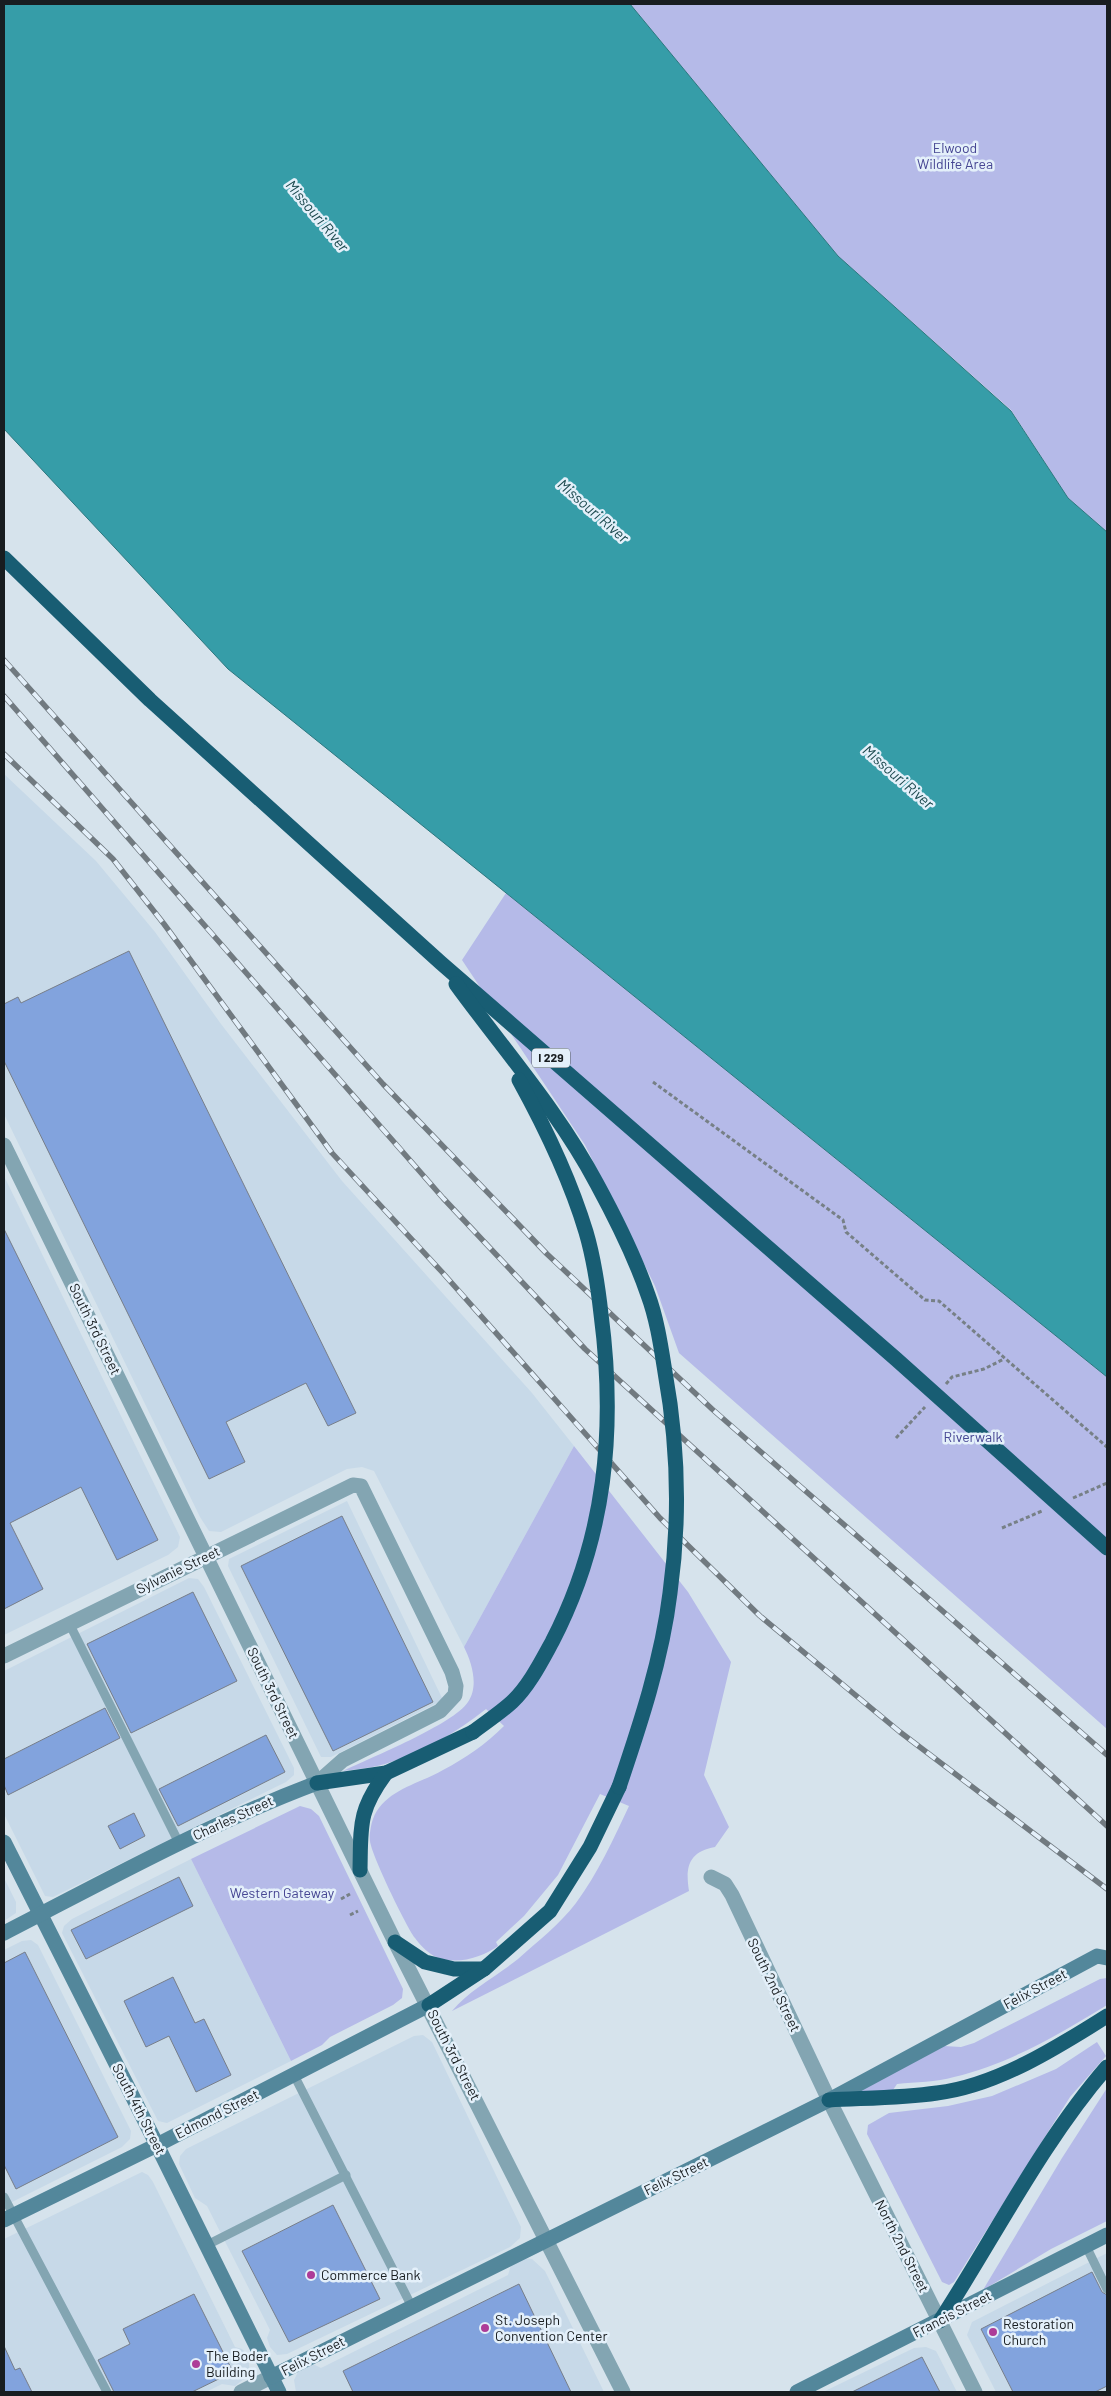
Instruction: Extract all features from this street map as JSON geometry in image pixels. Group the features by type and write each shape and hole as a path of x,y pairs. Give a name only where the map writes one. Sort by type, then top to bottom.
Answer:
{"highway":[{"name":"I 229","path":"4,559 150,703 411,935 889,1352 1107,1548"},
{"name":"I 229","path":"4,559 150,700 441,963 896,1359 1107,1548"},
{"path":"317,1783 386,1773 473,1732 513,1701 541,1662 562,1622 594,1529 604,1485 608,1439 606,1346 598,1286 586,1233 563,1166 535,1110 486,1022 411,935"},
{"path":"429,2005 484,1968 550,1911 590,1847 619,1788 638,1731 657,1659 670,1596 675,1556 676,1462 672,1406 648,1295 596,1183 552,1110 502,1048 441,963"},
{"path":"360,1870 361,1820 371,1794 386,1773"},
{"path":"395,1942 425,1962 454,1969 484,1968"},
{"path":"830,2100 938,2093 976,2084 1038,2057 1107,2016"},
{"path":"940,2321 1029,2177 1089,2089 1107,2068"}],"main road":[{"name":"Charles Street","path":"4,1933 263,1803 317,1783"},
{"name":"South 4th Street","path":"4,1842 279,2392"},
{"name":"Felix Street","path":"271,2377 830,2100 1097,1956 1107,1958"},
{"name":"Edmond Street","path":"8,2217 157,2145 429,2005"},
{"name":"Francis Street","path":"797,2392 1107,2235"}],"street":[{"name":"South 3rd Street","path":"4,1145 395,1942 429,2005 623,2392"},
{"name":"Sylvanie Street","path":"4,1656 354,1485 361,1486 452,1672 456,1686 455,1695"},
{"name":"Charles Street","path":"317,1783 343,1760 440,1711 455,1695"},
{"name":"South 2nd Street","path":"711,1877 725,1884 732,1896 830,2100"},
{"name":"North 2nd Street","path":"830,2100 975,2392"},
{"name":"Felix Street","path":"241,2392 271,2377"}],"lane":[{"path":"69,1624 179,1844"},
{"path":"294,2074 412,2307"},
{"path":"207,2245 346,2175"},
{"path":"4,2197 8,2217 107,2392"},
{"path":"1086,2246 1107,2289"}],"path":[{"path":"653,1082 843,1220 846,1232 925,1300 939,1301 1107,1447"},
{"path":"341,1899 350,1894"},
{"path":"350,1915 358,1911"}],"shaded area":[{"path":"4,774 96,861 155,932 221,1024 342,1181 532,1393 574,1446 464,1647 374,1471 362,1467 347,1469 221,1532 209,1531 200,1517 4,1114"},
{"path":"4,1176 180,1537 178,1547 168,1555 4,1635"},
{"path":"347,1501 443,1700 331,1757 321,1757 228,1566 229,1559"},
{"path":"189,1578 198,1579 204,1587 294,1768 294,1775 286,1782 53,1897 45,1896 4,1814 4,1671"},
{"path":"191,1859 291,2061 167,2123 158,2121 62,1933 64,1926 72,1919"},
{"path":"4,1878 16,1902 16,1913 4,1921"},
{"path":"31,1940 38,1945 131,2131 130,2139 122,2147 4,2206 4,1950 22,1941"},
{"path":"423,2035 432,2042 521,2227 520,2238 510,2247 287,2354 277,2355 270,2347 267,2338 270,2330 207,2206 195,2198 179,2164 180,2156 186,2149 414,2036"},
{"path":"142,2172 148,2175 153,2182 235,2347 242,2349 248,2356 250,2374 235,2386 222,2384 206,2392 4,2392 4,2239"},
{"path":"1107,2253 1107,2392 996,2392 967,2335 972,2322"},
{"name":"St. Joseph Convention Center","path":"523,2258 532,2259 545,2271 604,2392 296,2392 294,2380 298,2372 313,2364 321,2368 508,2275 511,2265"},
{"path":"926,2347 936,2351 957,2392 823,2392 914,2348"}],"green space":[{"name":"Elwood Wildlife Area","path":"630,4 1107,4 1107,532 1068,498 1011,410 838,256"},
{"name":"Riverwalk","path":"506,893 1107,1377 1107,1729 679,1353 655,1286 585,1145 462,960"},
{"path":"574,1446 688,1592 731,1662 704,1775 729,1827 715,1847 699,1852 691,1861 688,1874 689,1891 452,2011 475,1990 518,1959 570,1911 598,1868 629,1806 600,1794 558,1875 524,1916 496,1942 498,1946 476,1957 450,1960 434,1956 419,1943 411,1931 376,1860 370,1839 373,1819 378,1809 394,1794 460,1761 483,1745 504,1726 486,1709 451,1734 413,1754 380,1765 343,1771 429,1730 460,1711 468,1702 474,1682 470,1660 464,1647"},
{"name":"Western Gateway","path":"300,1806 311,1809 319,1816 403,1989 402,1998 393,2005 330,2037 322,2045 291,2061 191,1859"},
{"path":"1107,1978 1107,2005 1015,2056 947,2079 897,2084 893,2090 850,2094 944,2046 961,2047 974,2043 1100,1979"},
{"path":"1097,2042 1106,2056 1070,2097 954,2282 949,2285 942,2282 867,2134 868,2125 889,2113 948,2106 992,2096 1056,2069"},
{"path":"1107,2088 1107,2221 1051,2249 983,2290 1062,2158"}],"water":[{"name":"Missouri River","path":"4,4 630,4 838,256 1011,411 1068,498 1107,532 1107,1377 228,669 4,429"}],"building":[{"path":"129,951 356,1413 328,1426 306,1383 226,1422 245,1462 209,1479 4,1061 4,1004 18,997 21,1003"},
{"path":"4,1229 158,1540 117,1560 81,1487 10,1523 43,1589 4,1609"},
{"path":"342,1516 433,1702 333,1751 241,1566"},
{"path":"193,1592 237,1681 131,1733 87,1644"},
{"path":"105,1708 120,1738 8,1795 4,1785 4,1759"},
{"path":"266,1735 285,1772 178,1826 159,1789"},
{"path":"134,1813 145,1836 120,1849 108,1826"},
{"path":"179,1877 193,1906 86,1959 71,1930"},
{"path":"25,1952 118,2137 16,2189 4,2165 4,1963"},
{"path":"173,1977 195,2023 204,2019 231,2075 196,2092 169,2036 146,2047 124,2001"},
{"name":"Commerce Bank","path":"333,2205 380,2299 289,2342 242,2251"},
{"path":"1092,2272 1102,2292 1107,2295 1107,2386 1095,2392 1013,2392 981,2329"},
{"name":"St. Joseph Convention Center","path":"519,2284 571,2392 353,2392 343,2371"},
{"path":"194,2294 233,2372 192,2392 114,2392 98,2360 130,2344 123,2329"},
{"path":"4,2346 15,2370 20,2368 32,2392 4,2392"},
{"path":"922,2357 940,2392 852,2392"}],"railway":[{"path":"4,660 383,1084 547,1254 712,1409 1107,1755"},
{"path":"4,696 443,1198 585,1349 1107,1826"},
{"path":"4,754 113,859 164,924 332,1153 442,1272 660,1518 760,1616 900,1732 1107,1889"}],"place":[{"name":"Commerce Bank","path":"311,2275"},
{"name":"St. Joseph Convention Center","path":"485,2328"},
{"name":"Restoration Church","path":"993,2332"},
{"name":"The Boder Building","path":"196,2364"}]}
